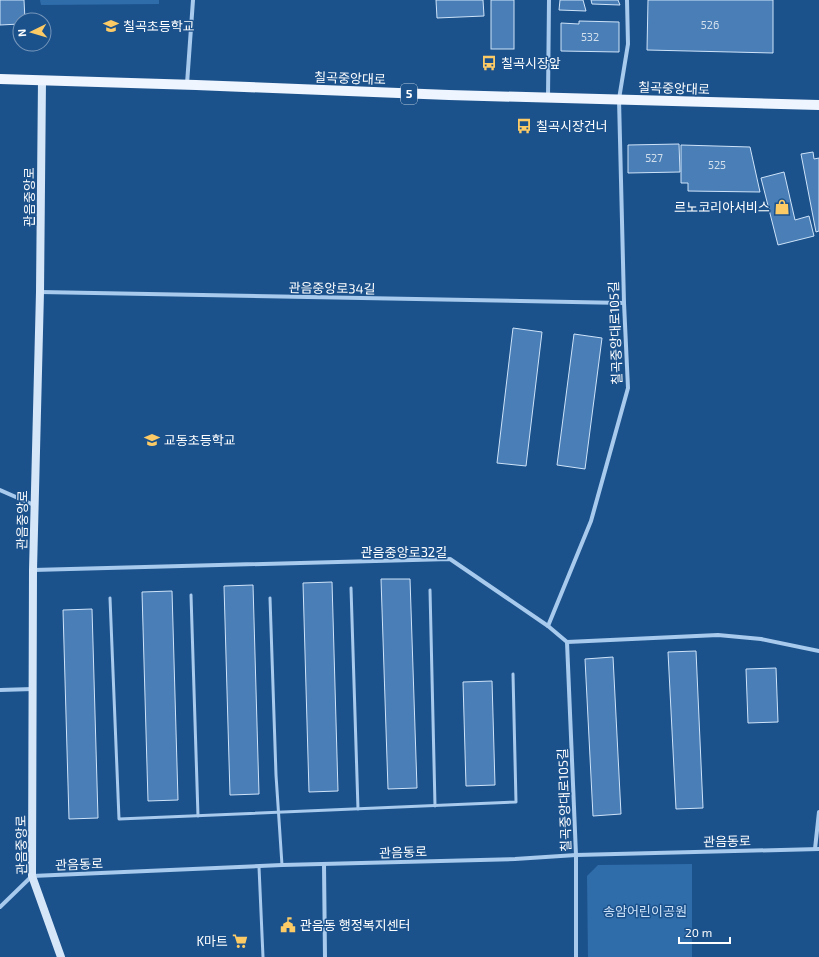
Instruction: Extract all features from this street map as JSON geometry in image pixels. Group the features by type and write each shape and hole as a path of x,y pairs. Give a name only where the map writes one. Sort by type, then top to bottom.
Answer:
{"main road":[{"name":"칠곡중앙대로","path":"0,79 187,84 449,95 819,105"},
{"name":"관음중앙로","path":"42,80 40,292 33,570 32,876 61,957"}],"street":[{"path":"187,84 193,0"},
{"path":"548,98 549,0"},
{"name":"칠곡중앙대로105길","path":"548,626 591,521 628,388 624,303 619,99 628,44 628,0"},
{"name":"관음중앙로34길","path":"40,292 624,303"},
{"path":"0,490 34,505"},
{"name":"관음중앙로32길","path":"33,570 450,559 548,626 567,642"},
{"path":"567,642 718,635 761,639 819,651"},
{"name":"칠곡중앙대로105길","path":"567,642 576,855 576,957"},
{"path":"0,690 33,689"},
{"path":"817,849 819,812"},
{"name":"관음동로","path":"32,876 259,866 515,859 576,855 817,849"},
{"path":"324,865 325,957"},
{"path":"0,907 32,876"}],"lane":[{"path":"351,588 358,809"},
{"path":"430,590 435,806"},
{"path":"191,595 198,816"},
{"path":"110,598 119,819 516,802 512,674"},
{"path":"270,598 282,866"},
{"path":"259,866 263,957"}],"green space":[{"path":"40,0 159,0 159,4 41,5"},
{"name":"송암어린이공원","path":"692,864 692,957 588,957 587,876 598,865"}],"building":[{"path":"0,0 24,0 25,12 12,12 12,24 0,25"},
{"path":"436,0 483,0 484,16 437,18"},
{"path":"491,0 514,0 514,49 491,49"},
{"path":"560,0 583,0 586,11 559,10"},
{"path":"591,0 618,0 620,5 592,4"},
{"path":"648,0 773,0 773,53 647,50"},
{"path":"579,21 619,22 619,52 561,51 561,23 579,24"},
{"path":"679,144 680,172 628,173 628,145"},
{"path":"681,145 750,147 760,192 688,191 688,183 681,183"},
{"path":"813,152 814,159 819,158 819,231 816,232 801,154"},
{"path":"784,172 795,220 809,216 814,236 778,245 761,178"},
{"path":"513,328 542,332 526,466 497,463"},
{"path":"574,334 602,338 585,469 557,465"},
{"path":"381,579 410,579 417,788 388,789"},
{"path":"332,582 338,791 309,792 303,583"},
{"path":"253,585 259,794 230,795 224,586"},
{"path":"172,591 178,800 148,801 142,592"},
{"path":"92,609 98,818 69,819 63,610"},
{"path":"696,651 703,808 676,809 668,652"},
{"path":"613,657 621,814 593,816 585,659"},
{"path":"776,668 778,722 748,723 746,669"},
{"path":"492,681 495,785 466,786 463,682"}],"place":[{"name":"칠곡초등학교","path":"111,26"},
{"name":"칠곡시장앞","path":"489,63"},
{"name":"칠곡시장건너","path":"524,126"},
{"name":"르노코리아서비스","path":"782,207"},
{"name":"교동초등학교","path":"152,440"},
{"name":"관음동 행정복지센터","path":"288,925"},
{"name":"K마트","path":"240,941"}]}
